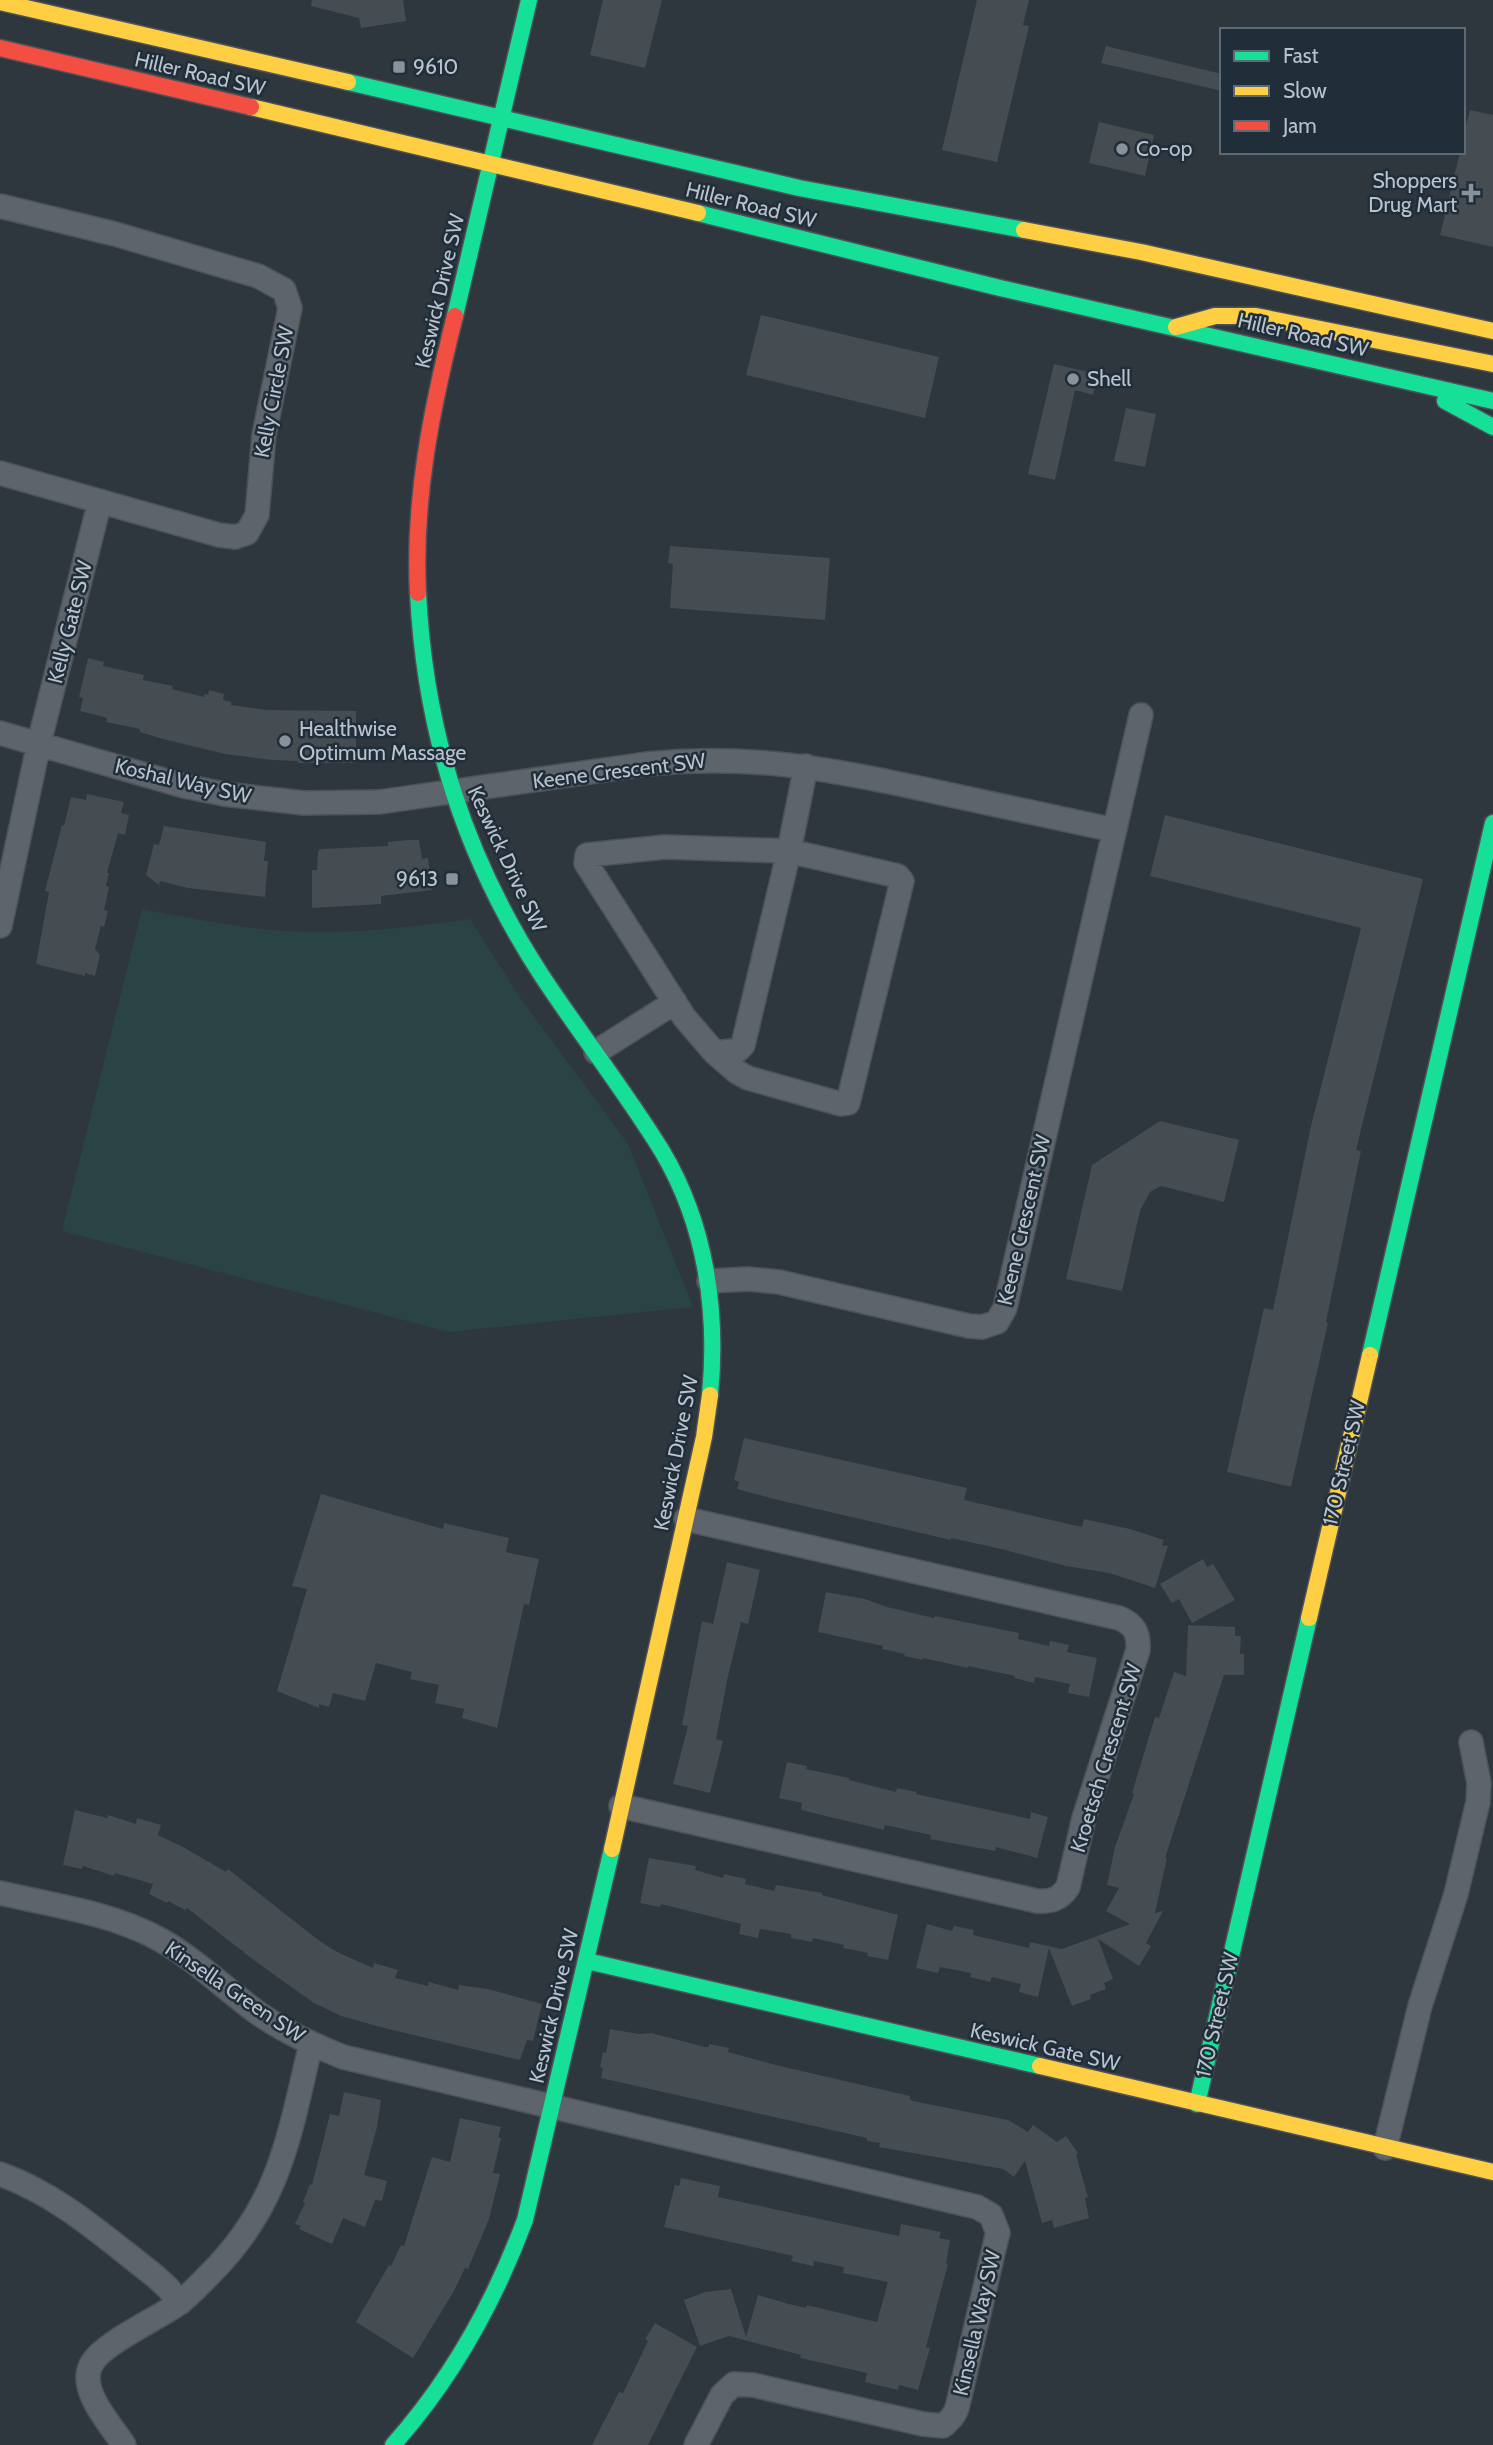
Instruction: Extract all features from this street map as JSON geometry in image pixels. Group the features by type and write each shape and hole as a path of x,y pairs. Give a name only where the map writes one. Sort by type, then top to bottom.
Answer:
{"main road":[{"name":"Keswick Drive SW","path":"393,2445 462,2354 506,2271 525,2220 587,1961 686,1519 704,1437 715,1355 709,1281 689,1208 654,1137 559,1002 520,940 474,848 453,792 435,730 423,652 417,569 419,504 430,428 529,0"},
{"name":"Hiller Road SW","path":"0,2 799,188 1140,252 1493,331"},
{"name":"Hiller Road SW","path":"0,48 1000,288 1493,401"},
{"path":"1174,327 1203,316 1246,315 1493,364"},
{"path":"1406,380 1493,427"},
{"name":"170 Street SW","path":"1197,2104 1493,822"},
{"name":"Keswick Gate SW","path":"587,1961 1493,2172"}],"street":[{"name":"Kelly Circle SW","path":"0,206 115,234 258,276 284,290 290,308 264,435 257,515 247,533 235,537 219,535 0,473"},
{"name":"Kelly Gate SW","path":"0,926 39,743 100,501"},
{"name":"Keene Crescent SW","path":"709,1281 765,1280 969,1326 991,1326 997,1322 1005,1308 1141,715"},
{"name":"Koshal Way SW","path":"0,733 184,786 270,801 379,802 453,792"},
{"name":"Keene Crescent SW","path":"453,792 685,760 751,760 806,766 1114,830"},
{"path":"715,1053 738,1050 743,1045 789,851 806,766"},
{"path":"665,847 789,851 898,876 902,881 848,1103 841,1104 748,1078 715,1053 684,1017 586,863 587,855 665,847"},
{"path":"596,1052 674,1002"},
{"name":"Kroetsch Crescent SW","path":"621,1806 1047,1902 1063,1895 1068,1886 1084,1818 1138,1650 1137,1633 1128,1622 1119,1618 686,1519"},
{"path":"1385,2148 1412,2035 1456,1894 1478,1802 1479,1783 1471,1742"},
{"name":"Kinsella Green SW","path":"0,1893 98,1915 159,1940 258,2012 311,2044 359,2062 552,2107"},
{"path":"124,2445 92,2396 87,2376 91,2363 108,2347 180,2303 222,2263 241,2240 271,2189 288,2143 311,2044"},
{"name":"Kinsella Way SW","path":"552,2107 977,2207 991,2215 996,2225 996,2240 956,2413 943,2426 923,2424 752,2385 734,2384 722,2395 696,2445"},
{"path":"0,2174 36,2189 65,2206 155,2276 180,2303"}],"green space":[{"path":"142,909 232,925 310,932 379,930 470,919 519,996 628,1144 693,1307 449,1332 62,1231"}],"building":[{"path":"312,0 403,0 406,21 361,28 359,18 311,6"},
{"path":"603,0 662,0 645,68 590,55"},
{"path":"977,0 1029,0 1023,25 1029,26 997,162 942,150"},
{"path":"1106,46 1220,74 1220,91 1101,63"},
{"name":"Shoppers Drug Mart","path":"1470,110 1493,115 1493,247 1440,235 1460,154 1465,154 1465,129"},
{"name":"Co-op","path":"1099,122 1154,135 1145,176 1089,163"},
{"path":"761,315 939,357 925,418 746,375"},
{"path":"1054,364 1097,374 1093,395 1075,390 1055,480 1028,474"},
{"name":"Shell","path":"1126,408 1156,414 1145,467 1114,461"},
{"path":"670,546 830,558 825,620 670,608 673,564 668,563"},
{"path":"88,658 104,662 103,666 144,675 143,680 173,686 172,689 204,697 209,690 224,694 223,700 231,702 231,705 267,710 356,711 356,763 298,763 225,754 106,722 107,718 80,711 83,698 79,697"},
{"path":"87,794 124,802 121,813 129,815 125,835 118,833 107,873 106,886 109,887 104,910 108,911 95,949 100,955 95,976 36,964 49,892 45,891 62,825 64,826 71,797 86,800"},
{"path":"1165,815 1423,879 1356,1150 1361,1151 1326,1322 1328,1323 1291,1487 1227,1472 1264,1308 1273,1310 1311,1126 1361,928 1150,876"},
{"path":"164,826 266,842 264,861 268,861 265,897 188,888 160,881 159,885 146,875 154,844 159,845"},
{"path":"419,840 422,859 428,858 432,890 381,896 381,904 312,908 312,870 317,870 318,851 388,846 388,842"},
{"path":"1160,1121 1239,1140 1224,1202 1161,1186 1150,1192 1140,1211 1122,1291 1066,1279 1092,1165"},
{"path":"744,1438 967,1488 964,1500 1082,1527 1084,1519 1130,1529 1164,1540 1162,1545 1168,1546 1155,1588 1109,1573 1066,1566 778,1500 737,1489 739,1482 734,1480"},
{"path":"321,1494 443,1529 444,1523 509,1538 506,1552 539,1559 529,1605 524,1604 497,1728 462,1718 464,1709 435,1703 439,1685 410,1679 412,1672 376,1663 365,1701 333,1693 329,1707 319,1704 319,1708 277,1691 307,1589 292,1586"},
{"path":"1203,1559 1207,1567 1213,1564 1235,1600 1192,1623 1179,1599 1172,1603 1160,1584"},
{"path":"727,1562 760,1570 748,1624 741,1622 727,1681 716,1739 723,1741 710,1793 673,1784 688,1726 682,1725 702,1621 713,1624"},
{"path":"826,1592 865,1599 934,1618 935,1616 1019,1633 1018,1639 1049,1646 1050,1641 1069,1645 1067,1652 1097,1658 1089,1697 1068,1693 1070,1684 1035,1677 1034,1683 968,1666 904,1656 905,1654 882,1649 883,1646 818,1632"},
{"path":"1188,1625 1235,1627 1235,1636 1241,1636 1240,1654 1244,1654 1244,1675 1224,1675 1165,1858 1155,1913 1163,1911 1146,1943 1151,1946 1139,1966 1098,1939 1113,1979 1104,1983 1106,1989 1090,1995 1091,1999 1072,2006 1049,1948 1038,1997 1019,1992 1021,1984 992,1977 990,1982 970,1977 971,1973 940,1967 938,1973 916,1968 927,1924 952,1931 954,1926 974,1930 973,1935 1029,1948 1030,1942 1062,1949 1130,1924 1106,1911 1119,1888 1107,1885 1115,1847 1134,1794 1132,1793 1155,1717 1159,1718 1174,1672 1186,1676"},
{"path":"787,1762 896,1792 897,1788 917,1792 916,1794 1030,1819 1031,1812 1048,1817 1037,1858 996,1847 995,1851 930,1839 931,1835 885,1825 884,1830 801,1810 802,1803 779,1798"},
{"path":"75,1810 107,1818 108,1815 136,1824 137,1818 161,1825 158,1835 226,1872 228,1869 335,1951 373,1968 374,1963 398,1970 395,1978 428,1986 429,1982 458,1990 459,1985 488,1989 542,2004 533,2041 527,2040 520,2060 341,2016 314,2003 187,1908 185,1910 149,1894 153,1884 83,1866 82,1869 63,1865"},
{"path":"649,1858 696,1866 695,1870 723,1878 724,1874 746,1879 745,1884 774,1891 776,1885 822,1893 898,1915 888,1960 843,1948 844,1945 813,1938 812,1942 791,1938 791,1934 760,1929 758,1938 739,1934 741,1924 661,1904 660,1907 640,1903"},
{"path":"610,2029 639,2034 651,2033 705,2047 709,2047 709,2044 729,2048 728,2052 910,2096 913,2101 1008,2120 1028,2132 1033,2125 1057,2142 1066,2136 1078,2153 1076,2155 1088,2197 1085,2198 1089,2218 1054,2228 1052,2220 1042,2223 1025,2161 1014,2177 1003,2169 879,2147 880,2143 867,2141 867,2138 601,2078 603,2068 600,2067 603,2052 606,2053"},
{"path":"344,2092 381,2100 364,2175 387,2181 382,2201 375,2200 365,2227 343,2218 332,2244 299,2229 301,2226 295,2224 310,2184 312,2185 330,2114 339,2116"},
{"path":"460,2118 501,2127 493,2173 500,2174 489,2219 468,2269 465,2268 413,2358 356,2322 401,2245 404,2246 432,2157 450,2162"},
{"path":"681,2178 720,2186 718,2197 899,2236 901,2224 941,2232 939,2238 950,2240 948,2264 926,2347 930,2348 918,2390 899,2385 898,2390 865,2382 867,2373 800,2358 801,2355 729,2336 700,2346 684,2300 705,2292 731,2289 746,2337 758,2295 877,2322 888,2282 843,2273 844,2267 814,2261 813,2266 791,2261 793,2256 664,2227 675,2185 679,2186"},
{"path":"655,2323 697,2347 648,2445 592,2445 619,2392 623,2393 648,2341 645,2339"}],"traffic: fast":[{"path":"455,316 529,0"},
{"path":"348,82 799,188 1024,230"},
{"path":"698,213 1000,288 1493,401"},
{"path":"1445,401 1493,427"},
{"path":"418,593 422,645 440,745 454,793 491,886 542,976 662,1151 689,1209 706,1269 710,1300 710,1395"},
{"path":"1370,1355 1493,823"},
{"path":"1197,2104 1309,1618"},
{"path":"393,2445 434,2394 470,2339 500,2281 525,2220 612,1849"},
{"path":"587,1961 1040,2066"}],"traffic: slow":[{"path":"0,2 348,82"},
{"path":"251,107 698,213"},
{"path":"1024,230 1141,252 1493,331"},
{"path":"1176,327 1215,316 1256,316 1493,364"},
{"path":"1309,1618 1370,1355"},
{"path":"612,1849 704,1437 710,1395"},
{"path":"1040,2066 1493,2172"}],"traffic: jam":[{"path":"0,48 251,107"},
{"path":"418,593 421,488 432,419 455,316"}],"place":[{"name":"9610","path":"399,67"},
{"name":"Co-op","path":"1122,149"},
{"name":"Shoppers Drug Mart","path":"1471,193"},
{"name":"Shell","path":"1073,379"},
{"name":"Healthwise Optimum Massage","path":"285,741"},
{"name":"9613","path":"452,879"}]}
